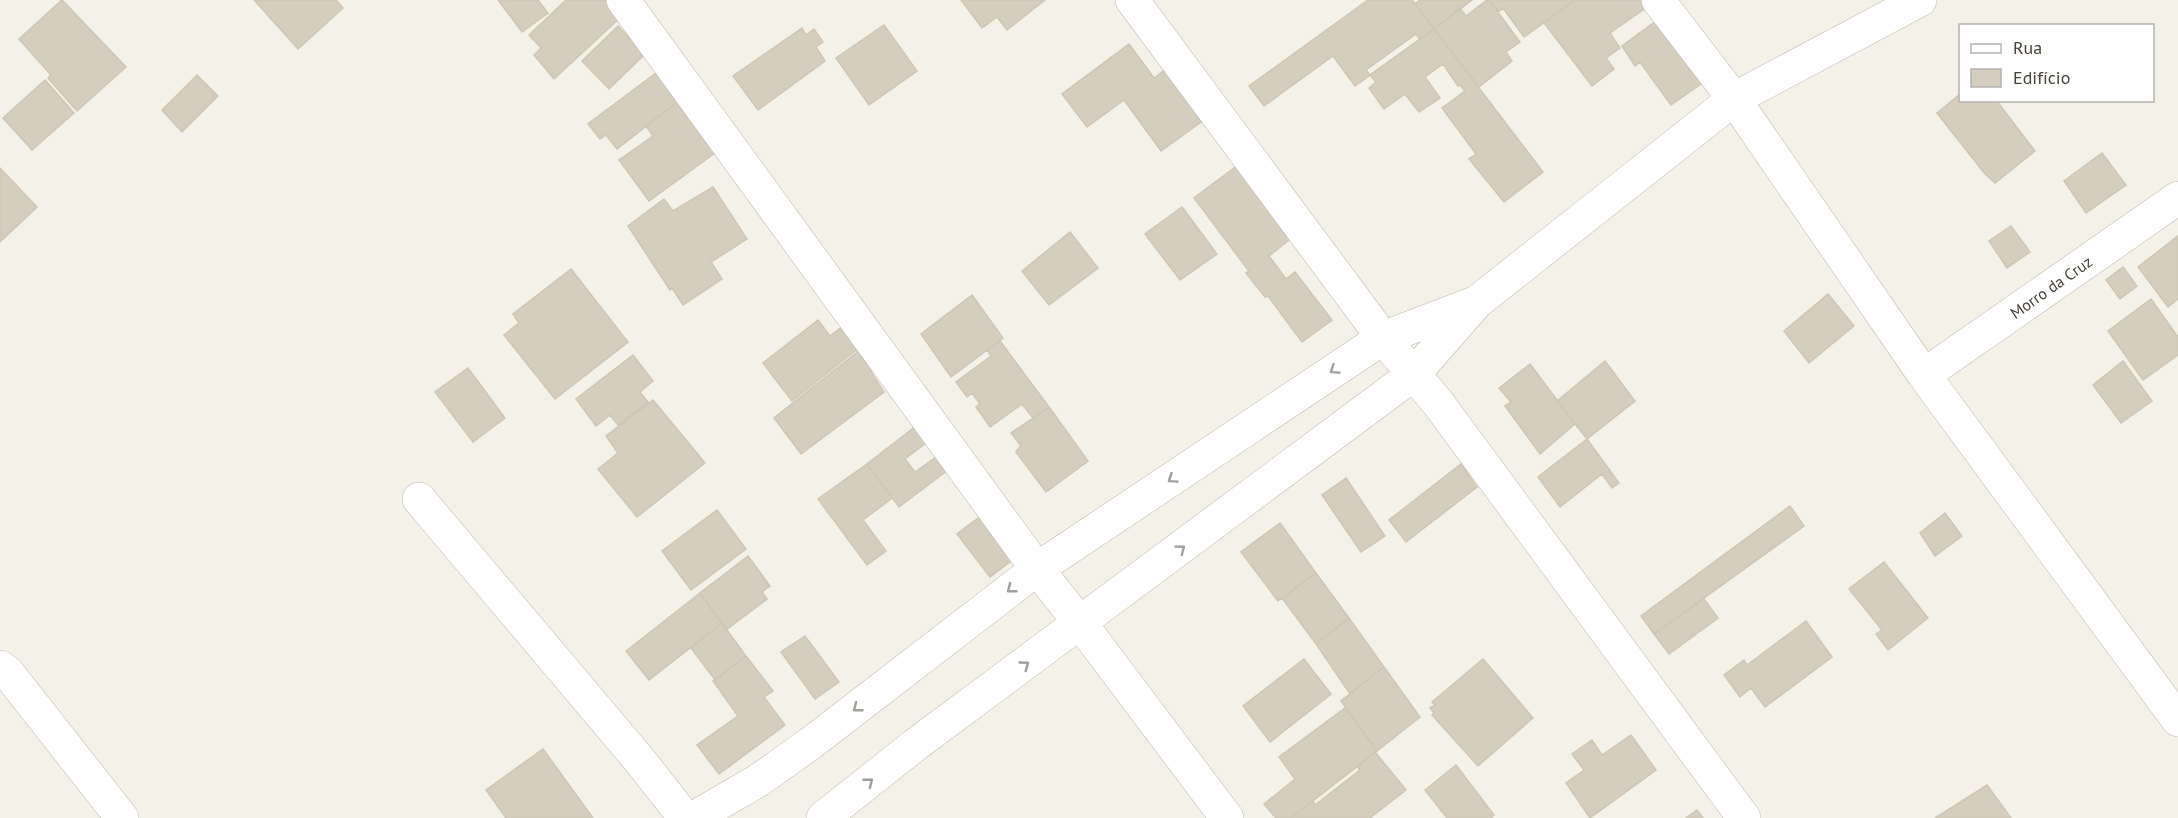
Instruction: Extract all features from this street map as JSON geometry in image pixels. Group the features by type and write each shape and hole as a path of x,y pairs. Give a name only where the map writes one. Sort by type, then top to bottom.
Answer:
{"street":[{"path":"623,0 1037,569 1227,818"},
{"path":"1132,0 1383,338 1438,403 1744,818"},
{"path":"1658,0 1734,99 1924,375 2178,720"},
{"path":"823,818 915,745 1081,624 1414,374 1477,302 1734,99 1920,0"},
{"name":"Morro da Cruz","path":"1924,375 2178,198"},
{"path":"694,818 759,780 1037,569 1383,338 1477,302"},
{"path":"419,499 641,762 685,818"},
{"path":"0,667 8,674 122,818"}],"building":[{"path":"62,0 126,67 77,111 48,78 51,75 19,39"},
{"path":"254,0 336,0 343,8 298,49"},
{"path":"498,0 538,0 548,13 522,32"},
{"path":"566,0 606,0 621,17 554,79 534,55 541,48 529,35"},
{"path":"961,0 1045,0 1007,30 997,17 982,28"},
{"path":"1368,0 1412,0 1434,29 1420,39 1416,34 1366,70 1370,75 1355,86 1333,56 1264,106 1249,86"},
{"path":"1420,0 1472,0 1434,29 1415,4"},
{"path":"1487,0 1520,42 1506,52 1512,61 1479,87 1434,29 1460,8 1466,16"},
{"path":"1489,0 1575,0 1524,37 1503,8 1498,12"},
{"path":"1575,0 1642,0 1647,7 1610,33 1620,48 1606,58 1614,69 1592,86 1544,23"},
{"path":"1664,15 1705,81 1671,105 1640,62 1635,66 1622,46"},
{"path":"884,25 917,71 869,105 836,58"},
{"path":"618,26 645,54 609,89 582,61"},
{"path":"802,28 806,35 814,29 823,42 816,47 825,61 758,110 733,76"},
{"path":"1434,29 1543,172 1504,202 1469,159 1476,154 1442,108 1465,91 1460,85 1458,86 1443,64 1425,77 1440,98 1419,112 1405,94 1384,109 1369,88 1376,82 1370,75"},
{"path":"1129,44 1154,78 1170,66 1208,117 1161,151 1124,100 1087,127 1062,94"},
{"path":"664,67 685,96 617,149 606,135 600,139 588,124"},
{"path":"197,75 218,96 182,132 162,110"},
{"path":"45,80 74,113 32,150 3,118"},
{"path":"1959,95 1959,102 1998,102 2035,151 1995,183 1985,174 1937,113"},
{"path":"682,98 719,150 649,201 619,160 653,136 646,126"},
{"path":"2102,153 2126,185 2086,213 2064,181"},
{"path":"1242,162 1295,235 1269,256 1286,279 1295,272 1332,320 1302,342 1268,296 1265,297 1246,273 1249,271 1194,198"},
{"path":"0,168 37,207 0,242"},
{"path":"713,187 747,239 711,262 722,279 683,305 672,288 670,290 628,226 664,199 673,211"},
{"path":"1182,207 1217,254 1180,280 1145,234"},
{"path":"2011,226 2030,252 2007,268 1989,241"},
{"path":"1070,232 1098,268 1049,305 1022,271"},
{"path":"2178,236 2178,299 2168,307 2138,267"},
{"path":"2123,267 2137,286 2120,299 2106,280"},
{"path":"571,269 628,342 555,399 504,335 519,323 513,314"},
{"path":"1828,294 1854,326 1809,363 1784,331"},
{"path":"972,295 1003,338 951,377 921,334"},
{"path":"2151,299 2178,337 2178,355 2143,380 2108,331"},
{"path":"818,320 830,336 843,326 860,347 792,401 763,363"},
{"path":"1000,341 1049,407 1033,418 1022,404 990,427 976,407 980,404 972,393 967,397 956,382 991,356 987,350"},
{"path":"861,349 876,368 871,372 884,392 801,454 774,418"},
{"path":"633,355 653,381 640,392 648,402 618,425 610,415 596,426 576,399"},
{"path":"1605,361 1635,401 1587,439 1557,401"},
{"path":"2123,361 2152,401 2121,423 2093,385"},
{"path":"1530,364 1575,424 1540,454 1505,406 1511,402 1499,388"},
{"path":"468,368 505,418 473,442 435,392"},
{"path":"653,400 705,463 637,517 598,469 618,453 606,436"},
{"path":"1049,407 1088,461 1046,492 1016,452 1021,446 1011,433"},
{"path":"916,426 927,442 905,459 915,472 943,452 953,466 899,507 867,464"},
{"path":"1587,439 1619,483 1612,488 1602,474 1560,507 1538,477"},
{"path":"867,464 892,498 863,520 886,551 867,565 818,499"},
{"path":"1461,464 1477,487 1406,542 1389,520"},
{"path":"1346,478 1385,536 1361,552 1322,495"},
{"path":"1790,506 1804,526 1654,634 1641,616"},
{"path":"717,510 746,549 691,590 662,551"},
{"path":"1945,513 1962,536 1935,556 1920,533"},
{"path":"982,515 1015,558 990,577 957,534"},
{"path":"1280,523 1316,573 1278,601 1241,552"},
{"path":"748,556 770,586 762,592 767,599 726,630 700,593"},
{"path":"1884,562 1928,618 1888,650 1876,634 1882,630 1849,589"},
{"path":"1316,573 1349,618 1316,644 1282,598"},
{"path":"700,593 722,623 649,680 626,651"},
{"path":"1704,599 1718,618 1669,654 1654,634"},
{"path":"1349,618 1384,667 1350,694 1316,644"},
{"path":"1806,621 1832,657 1765,707 1751,688 1740,697 1724,675 1744,660 1747,665"},
{"path":"722,623 746,656 715,680 691,648"},
{"path":"805,636 839,682 815,699 781,652"},
{"path":"746,656 773,691 764,697 785,725 719,774 697,745 738,716 713,681"},
{"path":"1304,659 1331,694 1270,742 1243,706"},
{"path":"1483,659 1533,718 1478,766 1432,715 1434,713 1430,708 1435,705 1432,702"},
{"path":"1384,667 1420,717 1377,751 1341,701"},
{"path":"1345,708 1377,751 1291,818 1276,818 1264,804 1295,779 1279,757"},
{"path":"1631,735 1656,770 1590,818 1566,783 1584,770 1572,754 1592,740 1602,755"},
{"path":"543,749 593,818 506,818 486,790"},
{"path":"1375,752 1406,790 1370,818 1291,818 1313,801 1315,805 1360,770 1357,766"},
{"path":"1456,765 1494,815 1491,818 1447,818 1425,790"},
{"path":"1987,785 2011,818 1935,818"},
{"path":"1697,810 1703,818 1686,818"}]}
